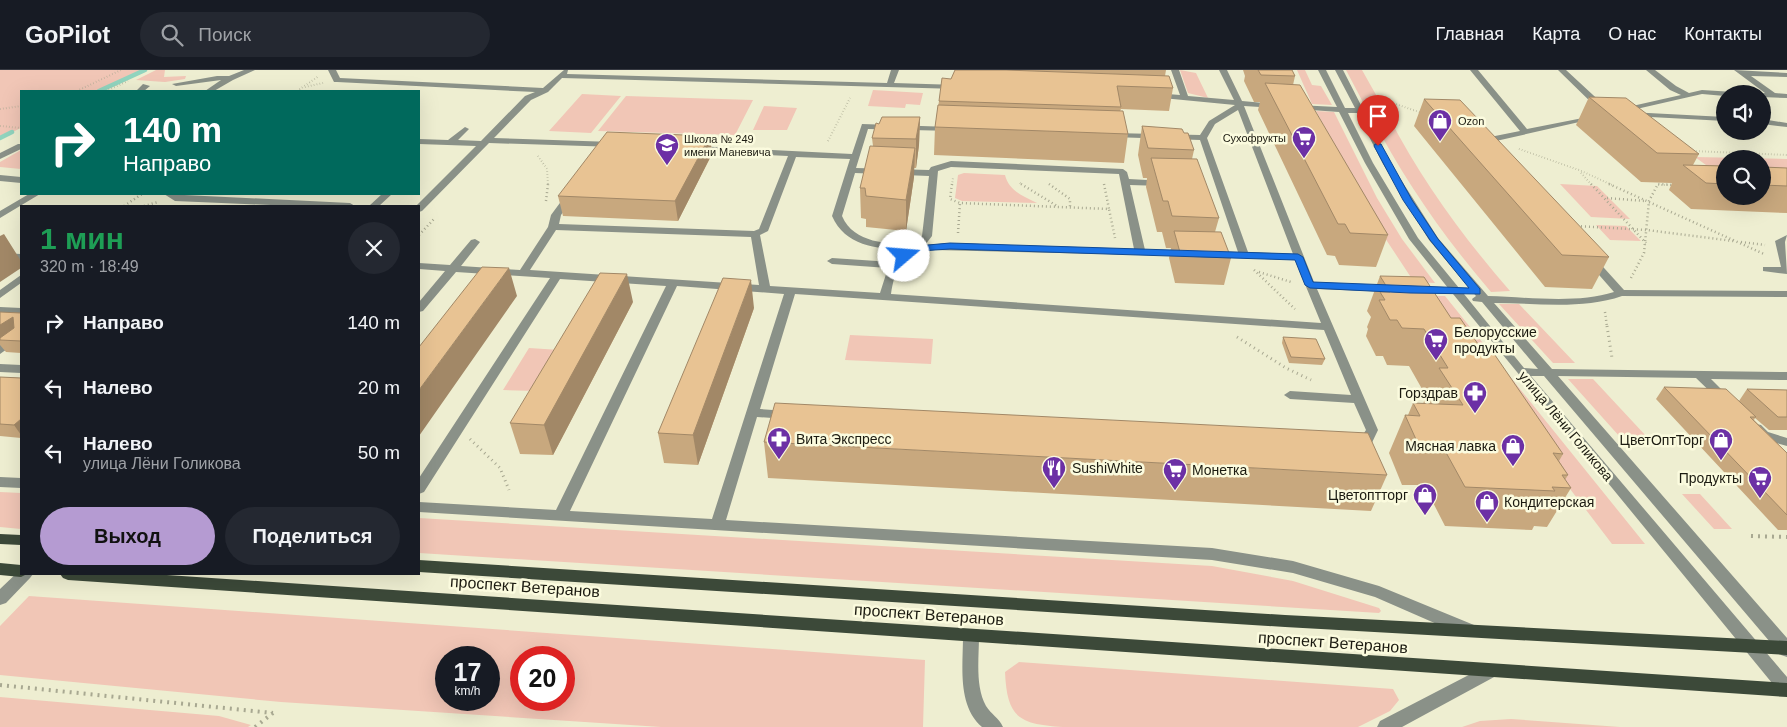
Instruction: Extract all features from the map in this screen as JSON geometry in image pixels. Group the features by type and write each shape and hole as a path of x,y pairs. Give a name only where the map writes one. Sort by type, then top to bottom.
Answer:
{"main road":[{"path":"0,539 20,540"},
{"name":"проспект Ветеранов","path":"420,566 1473,632 1786,648"},
{"path":"0,569 20,570"},
{"name":"проспект Ветеранов","path":"83,575 1787,690"}],"street":[{"path":"211,90 230,78 251,70"},
{"path":"332,70 337,80 545,90"},
{"path":"890,84 895,70"},
{"path":"1174,70 1185,98"},
{"path":"1223,70 1240,105 1298,257 1372,430 1363,448 1354,448"},
{"name":"улица Лёни Голикова","path":"1322,70 1388,199 1414,239 1521,372 1787,690"},
{"name":"улица Лёни Голикова","path":"1339,70 1413,208 1434,240 1786,648"},
{"path":"1474,70 1525,132"},
{"path":"1498,158 1489,144 1493,139 1609,114 1562,70"},
{"path":"1650,70 1673,88 1689,96"},
{"path":"1740,71 1787,75"},
{"path":"1740,71 1774,95 1787,96"},
{"path":"420,209 528,98 545,90 564,73 965,88"},
{"path":"176,84 230,78"},
{"path":"509,87 520,78"},
{"path":"1716,93 1702,92 1619,112 1644,116 1716,118"},
{"path":"1143,94 1240,105 1360,111"},
{"path":"1239,255 1215,184 1203,138 1204,131 1211,124 1240,105"},
{"path":"1771,122 1787,125"},
{"path":"964,130 865,126 837,216 840,227 850,236 870,242 917,249 957,246 1298,257"},
{"path":"451,142 465,129"},
{"path":"1103,135 1203,138"},
{"path":"420,141 515,141 605,149 627,146"},
{"path":"0,156 20,146"},
{"path":"686,148 855,156"},
{"path":"554,227 755,234 763,231 793,154"},
{"path":"885,297 888,276 893,265 917,249 927,236 933,173 934,169 941,165 1123,172 1140,252"},
{"path":"851,170 933,173"},
{"path":"0,178 20,180"},
{"path":"1126,182 1172,183"},
{"path":"523,273 554,227 556,215 579,184"},
{"path":"0,215 33,195"},
{"path":"170,195 175,198 328,205"},
{"path":"375,205 386,195"},
{"path":"755,234 765,288"},
{"path":"420,308 475,242"},
{"path":"1767,269 1786,268 1784,243"},
{"path":"1584,252 1624,288"},
{"path":"0,256 20,257"},
{"path":"832,261 893,265"},
{"path":"420,266 1328,327"},
{"path":"420,487 557,275"},
{"path":"0,295 20,279"},
{"path":"560,516 674,283"},
{"path":"1310,285 1580,301 1603,299 1624,288 1787,294"},
{"path":"717,525 791,290"},
{"path":"0,310 20,311"},
{"path":"0,350 20,335"},
{"path":"0,368 20,369"},
{"path":"1521,372 1787,376"},
{"path":"1700,374 1735,408"},
{"path":"1290,395 1359,399"},
{"path":"752,413 798,416"},
{"path":"1749,421 1763,434 1787,442"},
{"path":"0,482 20,483"},
{"path":"420,507 1221,556 1294,566 1360,587 1473,632"},
{"path":"0,599 25,575"},
{"path":"971,636 973,700 982,719 994,727"},
{"path":"1386,727 1490,671"}],"path":[{"path":"79,90 121,70"},
{"path":"298,90 322,74"},
{"path":"820,155 857,84"},
{"path":"1384,100 1430,116"},
{"path":"0,109 20,106"},
{"path":"0,126 20,128"},
{"path":"1493,139 1579,170 1737,242 1786,268"},
{"path":"515,141 539,157 547,167 550,180 546,198 546,209 549,213 556,215"},
{"path":"1690,151 1787,155"},
{"path":"1579,170 1646,243"},
{"path":"1019,181 1025,188 1060,207"},
{"path":"1046,182 1060,190 1070,199 1070,207"},
{"path":"1624,288 1644,253 1649,201 1658,184 1681,185"},
{"path":"126,205 140,195"},
{"path":"1606,198 1649,201"},
{"path":"957,246 960,203 1109,209 1118,251"},
{"path":"1569,226 1647,230 1737,242 1784,243"},
{"path":"1239,255 1266,283 1314,326"},
{"path":"1256,271 1284,280 1310,285"},
{"path":"1603,299 1614,373"},
{"path":"1230,334 1286,368 1318,383"},
{"path":"457,429 478,445 500,468 509,490"},
{"path":"1751,536 1787,537"},
{"path":"0,685 273,713 255,727"}],"shaded area":[{"path":"0,70 144,70 104,90 20,90 20,128 0,138"},
{"path":"156,70 165,70 164,77 186,76 185,79 165,82 136,80"},
{"path":"1180,70 1196,73 1208,98 1188,93"},
{"path":"1297,70 1305,70 1312,85 1321,86 1332,105 1312,104"},
{"path":"1346,70 1362,70 1384,109 1366,108"},
{"path":"873,90 923,93 920,105 906,104 905,108 868,106"},
{"path":"582,94 621,96 591,133 549,131"},
{"path":"626,96 753,100 735,135 598,131"},
{"path":"764,106 797,108 787,130 753,130"},
{"path":"1316,111 1334,112 1377,198 1402,239 1435,283 1414,282 1385,238"},
{"path":"1371,116 1389,117 1415,163 1444,208 1510,291 1491,292 1474,271 1441,229 1411,185"},
{"path":"20,151 20,169 0,167 0,162"},
{"path":"1695,157 1716,157 1716,168 1710,168"},
{"path":"1771,159 1787,159 1787,170 1771,170"},
{"path":"964,173 1005,175 1013,189 1037,203 962,201 955,198 958,175"},
{"path":"1560,184 1597,186 1630,219 1591,217"},
{"path":"1596,225 1626,226 1641,241 1610,240"},
{"path":"1423,296 1445,296 1645,544 1612,544"},
{"path":"1499,304 1519,304 1575,363 1553,363"},
{"path":"850,335 933,339 931,364 845,360"},
{"path":"529,348 560,350 535,391 503,390"},
{"path":"1568,379 1593,379 1647,437 1620,437"},
{"path":"0,492 20,493 20,529 0,527"},
{"path":"1682,494 1700,494 1732,529 1714,529"},
{"path":"420,518 1212,566 1293,581 1379,608 1381,611 1379,613 420,553"},
{"path":"29,596 925,660 923,727 661,727 281,702 0,675 0,626"},
{"path":"1019,662 1393,689 1399,700 1390,711 1358,727 1048,726 1026,720 1018,716 1013,709 1006,687 1005,672"},
{"path":"0,697 219,716 251,725 248,727 0,727"},
{"path":"1511,719 1620,727 1462,727 1480,721"}],"building":[{"path":"955,70 1169,76 1173,88 1117,86 1121,107 939,101 942,78 951,79"},
{"path":"1258,70 1292,70 1295,76 1261,75"},
{"path":"1265,83 1300,85 1388,235 1350,233 1345,224 1338,224"},
{"path":"1589,97 1626,98 1699,154 1657,153"},
{"path":"1424,99 1460,100 1609,257 1562,255"},
{"path":"938,105 1123,111 1128,134 935,127"},
{"path":"882,117 920,117 916,139 872,138 876,123 879,124"},
{"path":"1142,126 1182,129 1184,133 1188,133 1194,150 1148,148"},
{"path":"607,132 710,136 675,201 558,196"},
{"path":"870,146 915,148 906,200 866,196 865,188 860,188"},
{"path":"1151,158 1197,159 1219,218 1172,216 1168,201 1163,201"},
{"path":"1683,165 1716,166 1716,184 1706,183"},
{"path":"1771,167 1787,168 1787,186 1771,185"},
{"path":"1174,231 1221,232 1231,258 1181,256"},
{"path":"482,267 509,268 420,389 420,346"},
{"path":"600,273 627,274 544,425 510,423"},
{"path":"1380,276 1424,277 1451,318 1460,318 1478,344 1488,345 1563,454 1553,453 1568,475 1562,475 1571,488 1552,487 1555,491 1465,487 1443,447 1419,446 1405,415 1420,416 1413,403 1463,405 1439,368 1448,368 1424,329 1402,328 1397,320 1390,320 1379,300 1385,300 1380,292 1390,292"},
{"path":"723,278 751,280 693,435 658,433"},
{"path":"0,312 20,313 20,341 0,340 0,338 14,328 13,317 0,325"},
{"path":"1283,337 1316,339 1325,359 1291,357"},
{"path":"0,377 20,378 20,420 14,425 0,424"},
{"path":"1664,387 1726,389 1756,417 1750,417 1787,453 1787,515"},
{"path":"1747,389 1787,390 1787,417 1778,417"},
{"path":"775,403 1368,433 1387,475 764,442"}],"waterway":[{"path":"101,90 145,70"},
{"path":"0,138 12,132"}],"place":[{"name":"Ozon","path":"1440,142"},
{"name":"Сухофрукты","path":"1304,159"},
{"name":"Школа № 249 имени Маневича","path":"667,166"},
{"name":"Белорусские продукты","path":"1436,361"},
{"name":"Горздрав","path":"1475,414"},
{"name":"Вита Экспресс","path":"779,460"},
{"name":"ЦветОптТорг","path":"1721,461"},
{"name":"Мясная лавка","path":"1513,467"},
{"name":"SushiWhite","path":"1054,489"},
{"name":"Монетка","path":"1175,491"},
{"name":"Продукты","path":"1760,499"},
{"name":"Цветоптторг","path":"1425,516"},
{"name":"Кондитерская","path":"1487,523"}],"route":[{"path":"904,256 917,249 950,246 1298,257 1310,285 1477,292 1434,240 1408,200 1378,146"}]}
